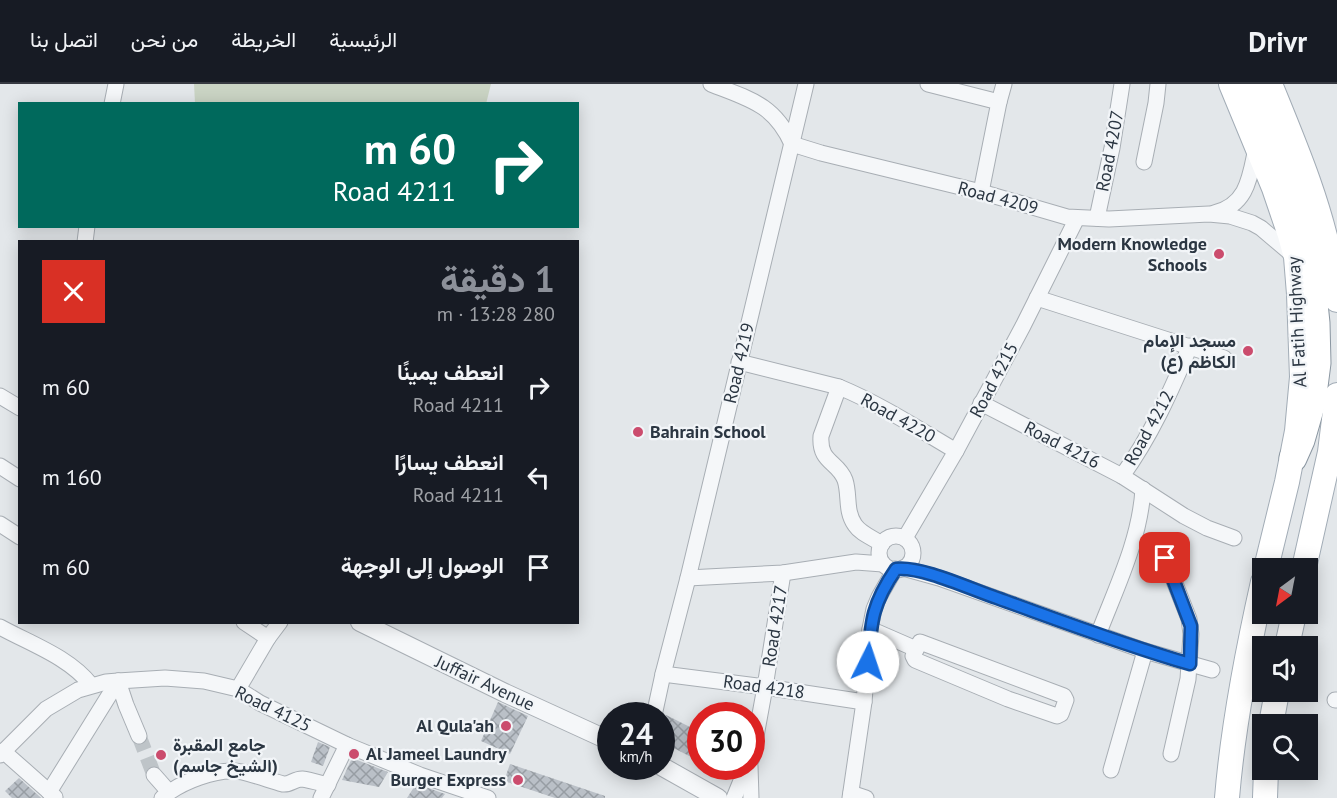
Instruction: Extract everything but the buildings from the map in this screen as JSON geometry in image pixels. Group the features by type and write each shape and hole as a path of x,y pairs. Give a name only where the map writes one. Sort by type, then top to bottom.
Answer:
{"highway":[{"path":"1248,84 1291,182 1307,235 1316,323 1317,363 1312,402 1293,458"}],"main road":[{"name":"Al Fatih Highway","path":"1231,84 1274,188 1296,257 1299,294 1302,377 1297,431 1293,458 1268,558"},
{"name":"Al Fatih Highway","path":"1270,84 1301,159 1315,201 1330,257 1337,300"},
{"name":"Al Fatih Highway","path":"1306,558 1330,452 1337,395"},
{"path":"1321,494 1337,467"},
{"path":"1227,798 1240,695 1254,624"},
{"path":"1266,780 1266,798"}],"street":[{"path":"112,102 117,84"},
{"path":"711,84 750,99 768,111 782,126 792,144"},
{"name":"Road 4219","path":"657,702 806,84"},
{"path":"928,84 999,102"},
{"path":"981,192 1004,84"},
{"name":"Road 4207","path":"1097,218 1112,148 1122,84"},
{"path":"1144,162 1158,84"},
{"name":"Road 4209","path":"792,144 981,192 1067,217 1209,214 1230,216 1252,223 1271,235 1296,257"},
{"name":"Road 4209","path":"1209,214 1224,211 1238,201 1248,183 1256,145"},
{"name":"Road 4215","path":"905,538 956,451 1077,218"},
{"path":"1037,298 1224,358"},
{"name":"Road 4212","path":"1122,476 1136,457 1170,393 1190,346"},
{"name":"Road 4220","path":"739,362 839,387 880,406 956,451"},
{"name":"Road 4220","path":"839,387 821,436 823,453 844,477 850,516 854,524 881,546"},
{"path":"0,396 18,407"},
{"name":"Road 4216","path":"981,403 1122,476 1207,528 1234,538"},
{"path":"0,466 18,478"},
{"path":"1098,635 1135,538 1142,511 1143,489"},
{"path":"0,524 18,536"},
{"path":"856,562 881,546 890,537 905,538 912,547 910,562 894,567 874,609 870,628 864,702 850,795 866,798"},
{"path":"881,546 880,556 894,567"},
{"path":"913,553 927,569 939,578"},
{"path":"1165,558 1191,626 1188,679 1171,754"},
{"path":"688,578 783,573 856,562 894,567 939,578 1145,651 1212,670"},
{"name":"Road 4217","path":"762,702 783,573"},
{"path":"247,624 268,638"},
{"path":"238,689 278,624"},
{"name":"Juffair Avenue","path":"364,624 597,735"},
{"path":"0,627 68,664 91,685"},
{"path":"870,628 916,649"},
{"path":"922,642 1064,696 1066,700 1061,714 1057,716 1018,702 915,660 913,656 916,649 918,643 922,642"},
{"path":"1111,770 1145,651"},
{"name":"Road 4218","path":"663,674 864,702"},
{"name":"Road 4125","path":"2,753 46,710 78,690 91,685 165,678 204,681 238,689 260,703 347,745 420,775 488,798"},
{"path":"118,681 139,736"},
{"path":"2,753 53,795 118,681"},
{"path":"154,775 166,795 188,782 213,773 239,771 289,785 301,779 324,792 347,745"},
{"path":"675,777 696,793 717,798"},
{"path":"734,798 742,780"},
{"path":"750,780 752,798"}],"green space":[{"path":"194,84 491,84 486,102 195,102"}],"tunnel":[{"path":"139,736 154,775"}],"place":[{"name":"Modern Knowledge Schools","path":"1219,254"},
{"name":"مسجد الإمام الكاظم (ع)","path":"1248,351"},
{"name":"Bahrain School","path":"638,432"},
{"name":"Al Qula'ah","path":"506,726"},
{"name":"Al Jameel Laundry","path":"354,754"},
{"name":"جامع المقبرة (الشيخ جاسم)","path":"161,755"},
{"name":"Burger Express","path":"518,780"}],"route":[{"path":"868,662 870,628 874,609 886,583 896,569 903,568 939,578 1145,651 1190,664 1191,626 1165,558"}]}
